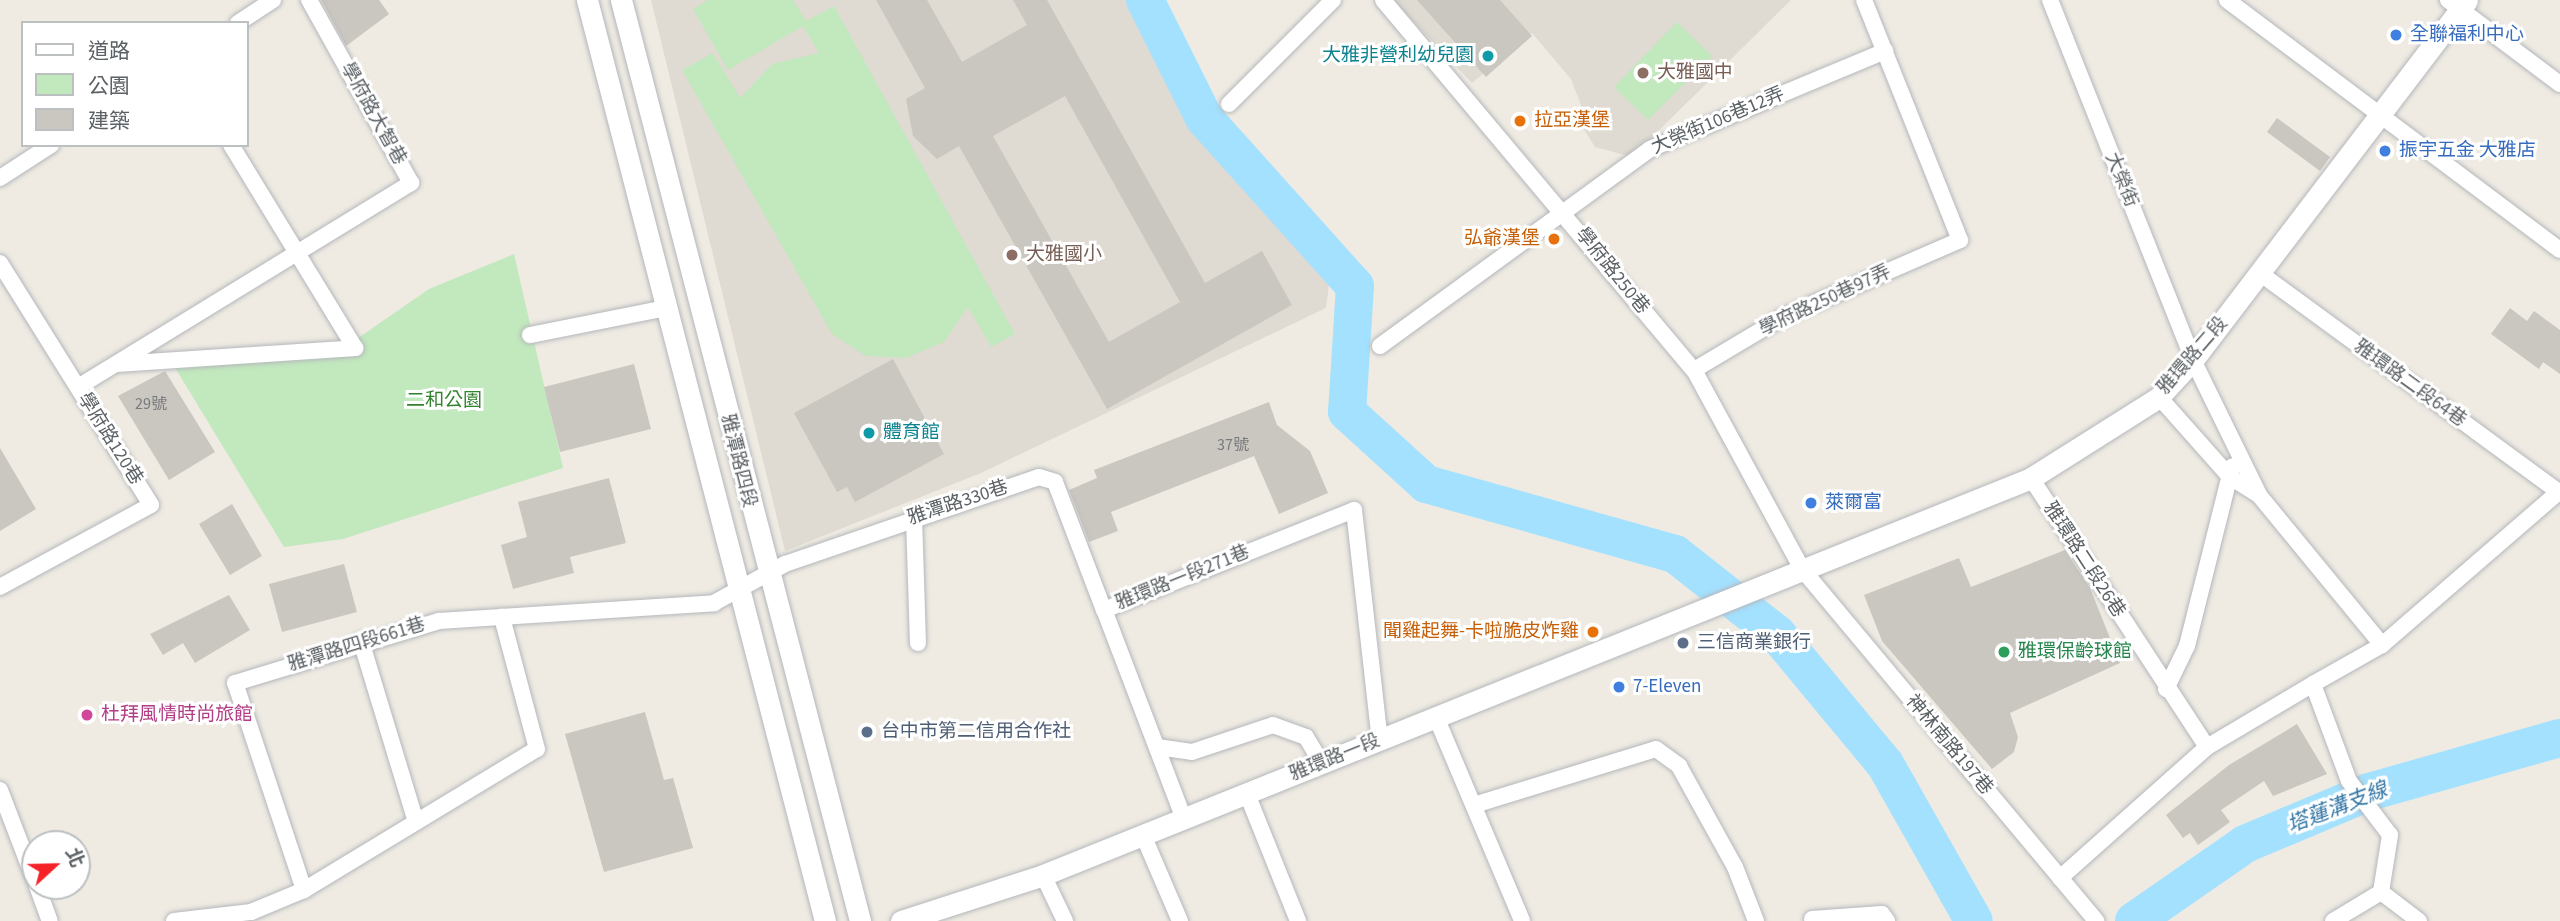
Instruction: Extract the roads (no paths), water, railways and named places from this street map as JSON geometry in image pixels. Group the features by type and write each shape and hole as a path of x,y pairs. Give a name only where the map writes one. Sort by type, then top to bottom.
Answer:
{"street":[{"path":"241,21 272,0"},
{"name":"學府路大智巷","path":"78,387 411,183 309,0"},
{"name":"雅潭路四段","path":"587,0 738,593 825,921"},
{"name":"雅潭路四段","path":"621,0 767,576 860,921"},
{"path":"1229,104 1333,0"},
{"name":"學府路250巷","path":"1383,0 1694,370 1802,569"},
{"path":"1864,0 1885,51"},
{"name":"大榮街","path":"2050,0 2193,360 2259,495"},
{"path":"2227,0 2560,250"},
{"path":"2458,3 2560,84"},
{"name":"雅環路二段","path":"1766,583 2031,478 2159,397 2193,360 2261,274 2381,115 2458,3"},
{"name":"大榮街106巷12弄","path":"1380,346 1650,149 1885,51"},
{"name":"學府路250巷97弄","path":"1694,370 1783,317 1960,240 1885,51"},
{"path":"0,178 48,147"},
{"path":"115,365 355,348 232,147"},
{"name":"學府路120巷","path":"0,263 151,505 0,587"},
{"name":"雅環路二段64巷","path":"2261,274 2560,492"},
{"path":"530,335 666,308"},
{"path":"2159,397 2230,477 2259,495 2382,645"},
{"path":"2166,689 2187,646 2235,449"},
{"name":"雅潭路330巷","path":"738,593 767,576 914,517 1039,477 1055,482 1104,610"},
{"name":"雅環路二段26巷","path":"2031,478 2166,689 2207,747"},
{"path":"2060,878 2207,747 2382,645 2560,492"},
{"name":"雅環路一段271巷","path":"1184,819 1104,610 1354,510 1380,740"},
{"path":"914,517 919,643"},
{"name":"神林南路197巷","path":"1802,569 2096,921"},
{"name":"雅環路一段","path":"901,921 1044,875 1766,583"},
{"name":"雅潭路四段661巷","path":"303,890 235,683 361,641 439,621 714,603 738,593"},
{"path":"174,921 251,912 303,890 537,749 502,617"},
{"path":"361,641 416,822"},
{"path":"2313,684 2349,781 2390,835 2381,892 2333,921"},
{"path":"1436,717 1519,920"},
{"path":"1157,747 1192,752 1273,725 1306,737 1322,764"},
{"path":"1474,806 1656,749 1679,766 1735,867 1756,921"},
{"path":"0,790 21,845"},
{"path":"1247,794 1298,921"},
{"path":"1143,835 1180,921"},
{"path":"1044,875 1065,921"},
{"path":"2381,892 2419,921"},
{"path":"42,900 50,921"},
{"path":"1812,919 1882,914 1887,921"}],"waterway":[{"path":"1145,0 1204,118 1355,286 1347,412 1426,484 1675,554 1777,634 1885,764 1974,921"},
{"name":"塔蓮溝支線","path":"2134,921 2245,844 2369,792 2560,738"}],"place":[{"name":"全聯福利中心","path":"2396,35"},
{"name":"大雅非營利幼兒園","path":"1488,56"},
{"name":"大雅國中","path":"1643,73"},
{"name":"拉亞漢堡","path":"1520,121"},
{"name":"振宇五金 大雅店","path":"2385,151"},
{"name":"弘爺漢堡","path":"1554,239"},
{"name":"大雅國小","path":"1012,255"},
{"name":"體育館","path":"869,433"},
{"name":"萊爾富","path":"1811,503"},
{"name":"聞雞起舞-卡啦脆皮炸雞","path":"1593,632"},
{"name":"三信商業銀行","path":"1683,643"},
{"name":"雅環保齡球館","path":"2004,652"},
{"name":"7-Eleven","path":"1619,687"},
{"name":"杜拜風情時尚旅館","path":"87,715"},
{"name":"台中市第二信用合作社","path":"867,732"}],"park label":[{"name":"二和公園","path":"444,401"}]}
